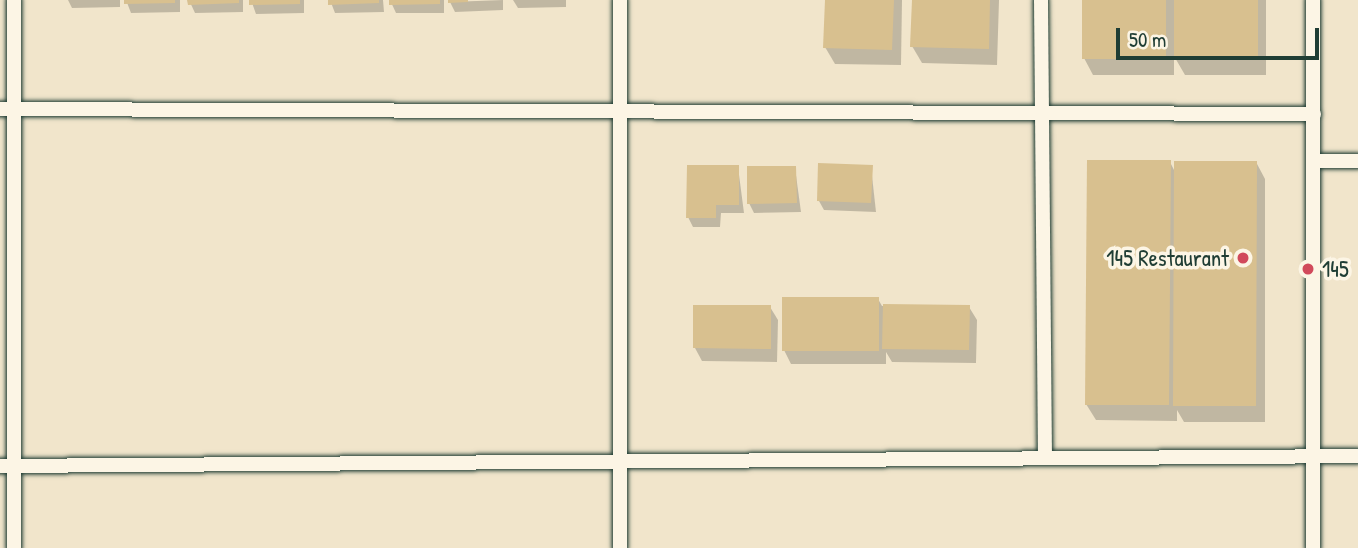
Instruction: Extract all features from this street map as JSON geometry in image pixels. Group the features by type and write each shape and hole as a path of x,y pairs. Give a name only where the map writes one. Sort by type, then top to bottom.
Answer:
{"lane":[{"path":"14,0 7,109 7,466 14,548"},
{"path":"620,0 620,548"},
{"path":"1041,0 1045,458"},
{"path":"1313,548 1314,0"},
{"path":"7,109 1314,114"},
{"path":"1314,161 1358,161"},
{"path":"7,466 1358,456"}],"shaded area":[{"path":"0,0 1358,0 1358,548 0,548"}],"building":[{"path":"124,0 175,0 175,3 124,4"},
{"path":"187,0 239,0 239,3 188,5"},
{"path":"249,0 300,0 300,4 249,5"},
{"path":"328,0 379,0 379,3 328,5"},
{"path":"389,0 440,0 440,4 389,5"},
{"path":"448,0 468,0 468,2 448,3"},
{"path":"825,0 894,0 892,50 823,48"},
{"path":"912,0 990,0 989,49 910,47"},
{"path":"1082,0 1166,0 1166,59 1082,59"},
{"path":"1174,0 1258,0 1258,59 1174,59"},
{"path":"1087,160 1171,160 1169,405 1085,405"},
{"path":"1174,161 1257,161 1256,406 1173,406"},
{"path":"818,163 873,165 871,203 817,201"},
{"path":"687,165 739,165 739,205 716,205 716,218 686,218"},
{"path":"747,166 796,166 797,203 747,204"},
{"path":"782,297 879,297 879,351 782,351"},
{"path":"883,304 970,305 969,350 882,349"},
{"path":"693,305 771,305 771,349 693,348"}],"place":[{"name":"145 Restaurant","path":"1243,258"},
{"name":"145","path":"1308,269"}]}
